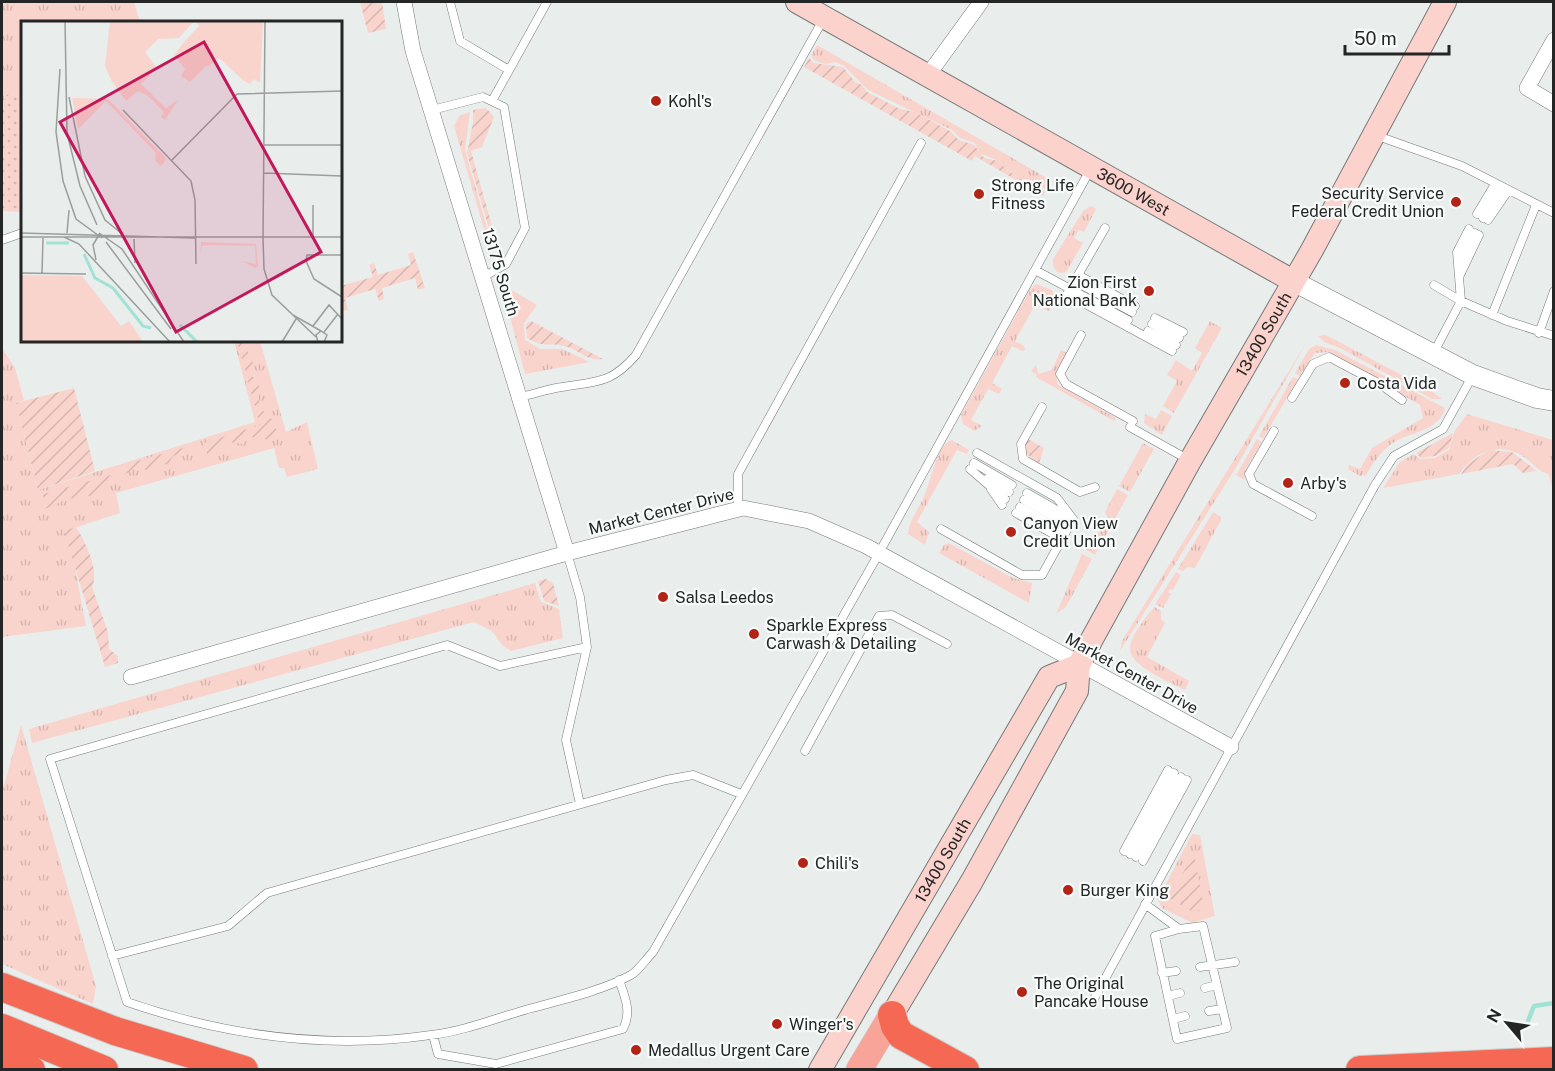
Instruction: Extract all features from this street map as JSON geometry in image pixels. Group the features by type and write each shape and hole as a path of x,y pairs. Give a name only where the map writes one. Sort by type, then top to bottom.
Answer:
{"highway":[{"path":"2,987 115,1031 244,1070"},
{"path":"892,1015 894,1026 901,1035 965,1070"},
{"path":"2,1028 104,1070"},
{"path":"2,1057 31,1070"},
{"path":"1360,1070 1554,1061"}],"main road":[{"name":"3600 West","path":"797,2 1293,281"},
{"name":"13400 South","path":"859,1070 972,881 1077,691 1079,665 1190,461 1374,135 1445,2"},
{"name":"13400 South","path":"820,1070 1049,677 1079,665"}],"street":[{"name":"13175 South","path":"404,2 413,51 567,553"},
{"path":"928,75 981,2"},
{"path":"1554,40 1527,88 1554,104"},
{"name":"3600 West","path":"1293,281 1473,375 1537,398 1554,401"},
{"name":"Market Center Drive","path":"130,677 567,553 743,508 809,521 879,553 1231,747"}],"lane":[{"path":"450,2 460,41 509,70"},
{"path":"492,101 547,2"},
{"path":"520,397 560,387 606,381 623,371 636,356 825,17"},
{"path":"432,110 483,97 504,107 525,228 506,264 483,277"},
{"path":"1374,135 1462,166 1554,213"},
{"path":"738,510 738,474 921,143"},
{"path":"587,647 500,666 447,645 50,759 127,1002 181,1020 238,1033 291,1040 356,1042 433,1035 561,1000 633,974 653,952 879,553 1091,167"},
{"path":"1501,187 1483,217 1501,187"},
{"path":"1492,315 1536,205"},
{"path":"1068,291 1105,228"},
{"path":"1433,354 1461,301 1457,252 1474,232 1459,276"},
{"path":"2,240 21,234"},
{"path":"1035,270 1068,291 1178,342"},
{"path":"1068,291 1131,313 1076,278"},
{"path":"1434,285 1461,301 1492,315 1539,333 1554,336"},
{"path":"1539,333 1554,291"},
{"path":"1178,342 1152,324 1178,342"},
{"path":"1081,335 1060,374 1065,384 1190,461"},
{"path":"1292,398 1312,364 1329,357 1380,384 1402,400"},
{"path":"1095,997 1366,500 1394,456 1443,429 1473,375"},
{"path":"1042,407 1021,444 1023,459 1080,492 1095,487"},
{"path":"1274,431 1249,474 1253,484 1312,516"},
{"path":"941,529 1022,575 1042,574 1068,529 1057,498 977,453"},
{"path":"972,466 1007,495 989,486 972,466"},
{"path":"1068,529 1022,503 1068,529"},
{"path":"567,553 580,597 587,647 566,740 580,804"},
{"path":"805,751 879,616 892,615 947,644"},
{"path":"112,956 228,926 267,893 580,804 693,775 741,794"},
{"path":"1177,775 1133,856 1177,775"},
{"path":"1145,904 1179,929"},
{"path":"1203,926 1212,965 1227,1028 1177,1039 1155,936 1179,929 1203,926"},
{"path":"1200,967 1235,962"},
{"path":"1162,973 1176,971"},
{"path":"433,1035 438,1054 496,1064 623,1029 628,1019 627,1005 619,980"},
{"path":"1205,988 1217,985"},
{"path":"1168,996 1180,993"},
{"path":"1209,1011 1222,1009"},
{"path":"1173,1019 1185,1016"}],"green space":[{"path":"2,2 134,2 140,21 21,21 21,92 2,98"},
{"path":"360,2 382,2 386,29 368,33"},
{"path":"817,45 1052,181 1046,190 1036,182 1021,179 1007,170 999,161 979,153 975,143 960,138 952,130 868,90 844,66 835,62 826,64 815,61 811,56"},
{"path":"809,58 814,63 843,67 867,92 900,109 915,112 950,131 959,140 974,145 984,158 999,161 1007,170 1023,180 1036,183 1045,192 1043,196 975,156 972,161 804,67"},
{"path":"21,92 21,212 2,211 2,98"},
{"path":"486,108 494,117 482,147 471,151 497,244 494,246 467,153 473,110"},
{"path":"470,112 465,150 492,246 489,246 454,126 459,116"},
{"path":"1091,206 1096,209 1084,232 1079,230 1074,238 1083,243 1067,271 1057,272 1053,266 1053,259 1083,211"},
{"path":"413,252 425,288 418,290 415,278 382,288 384,299 379,301 375,289 345,298 348,310 342,311 342,286 373,277 369,265 374,263 378,275 411,265 408,254"},
{"path":"1036,284 1052,290 1056,299 1049,311 1035,305 1015,341 1024,346 1025,350 1022,351 1012,346 992,383 1002,389 999,394 988,389 971,420 982,426 974,431 963,424 961,415 1030,290"},
{"path":"510,289 537,305 524,323 525,340 540,349 562,349 590,362 525,374 504,294"},
{"path":"531,321 603,359 592,359 564,346 542,344 527,338 526,324"},
{"path":"1210,321 1222,328 1174,413 1163,406 1177,381 1167,375 1176,360 1192,371 1202,353 1195,348"},
{"path":"1326,335 1430,390 1442,399 1432,399 1340,348 1324,342 1318,336"},
{"path":"1308,340 1237,466 1120,651 1122,641"},
{"path":"234,342 260,342 286,432 307,422 318,469 287,477 284,468 279,468 274,448 116,493 120,513 68,530 86,626 2,637 2,348 15,368 24,400 16,403 38,490 255,422"},
{"path":"237,342 255,342 248,344 247,350 253,361 250,373 259,385 259,407 276,423 276,433 271,440 251,437 242,444 230,442 208,456 204,443 260,425"},
{"path":"1316,345 1335,350 1445,408 1442,416 1430,427 1390,445 1376,459 1366,475 1360,476 1348,469 1349,465 1360,469 1372,448 1423,418 1420,405 1329,352 1315,353 1300,376 1295,373 1309,349"},
{"path":"1061,350 1067,353 1056,375 1058,385 1116,418 1114,421 1036,377 1037,375 1031,371 1036,365 1038,374 1052,370"},
{"path":"1293,377 1298,379 1263,439 1259,436"},
{"path":"74,388 95,471 38,490 16,403"},
{"path":"1161,410 1172,416 1162,435 1144,423 1145,414 1156,419"},
{"path":"1467,414 1553,440 1553,489 1548,474 1521,455 1503,449 1478,456 1459,474 1383,488 1400,462 1414,454 1420,459 1434,458 1449,450 1454,432"},
{"path":"1453,433 1449,448 1435,456 1421,458 1416,453"},
{"path":"1028,439 1044,448 1039,463 1025,453 1024,446"},
{"path":"1257,439 1262,442 1246,469 1244,480 1236,475"},
{"path":"952,440 969,450 967,454 957,450 917,522 929,532 925,545 908,534 909,529 912,518 925,494 938,455 942,448"},
{"path":"1143,443 1154,449 1130,492 1119,486"},
{"path":"183,448 184,452 173,456 168,464 151,466 147,470 135,468 90,496 67,499 45,509 43,494 118,473 123,465"},
{"path":"1489,450 1512,452 1537,471 1523,473 1513,464 1461,474 1469,463"},
{"path":"1117,489 1128,495 1095,555 1085,549 1103,527 1107,516 1105,512"},
{"path":"1213,512 1221,517 1221,520 1195,568 1187,567 1183,571 1178,569"},
{"path":"76,527 93,565 92,587 108,632 109,649 118,656 118,663 105,667 64,531"},
{"path":"949,543 1013,578 1032,583 1029,603 939,553 944,545"},
{"path":"1082,554 1092,559 1066,607 1056,614"},
{"path":"1176,572 1181,575 1173,590 1170,589 1168,592 1171,594 1163,608 1155,604"},
{"path":"546,579 553,583 559,606 544,601 538,581"},
{"path":"535,583 541,602 559,609 563,638 511,651 502,645 492,631 474,622 32,743 29,729"},
{"path":"1154,607 1161,611 1161,619 1165,623 1147,657 1189,681 1185,690 1143,667 1131,654 1133,638"},
{"path":"21,725 96,986 93,1004 2,964 2,792"},
{"path":"1192,834 1200,835 1215,916 1192,923 1162,908 1158,899"},
{"path":"1194,853 1204,909 1191,911 1169,898"}],"waterway":[{"path":"1526,1026 1534,1006 1554,1003"}],"place":[{"name":"Kohl's","path":"656,101"},
{"name":"Strong Life Fitness","path":"979,194"},
{"name":"Security Service Federal Credit Union","path":"1456,202"},
{"name":"Zion First National Bank","path":"1149,291"},
{"name":"Costa Vida","path":"1345,383"},
{"name":"Arby's","path":"1288,483"},
{"name":"Canyon View Credit Union","path":"1011,532"},
{"name":"Salsa Leedos","path":"663,597"},
{"name":"Sparkle Express Carwash & Detailing","path":"754,634"},
{"name":"Chili's","path":"803,863"},
{"name":"Burger King","path":"1068,890"},
{"name":"The Original Pancake House","path":"1022,992"},
{"name":"Winger's","path":"777,1024"},
{"name":"Medallus Urgent Care","path":"636,1050"}]}
